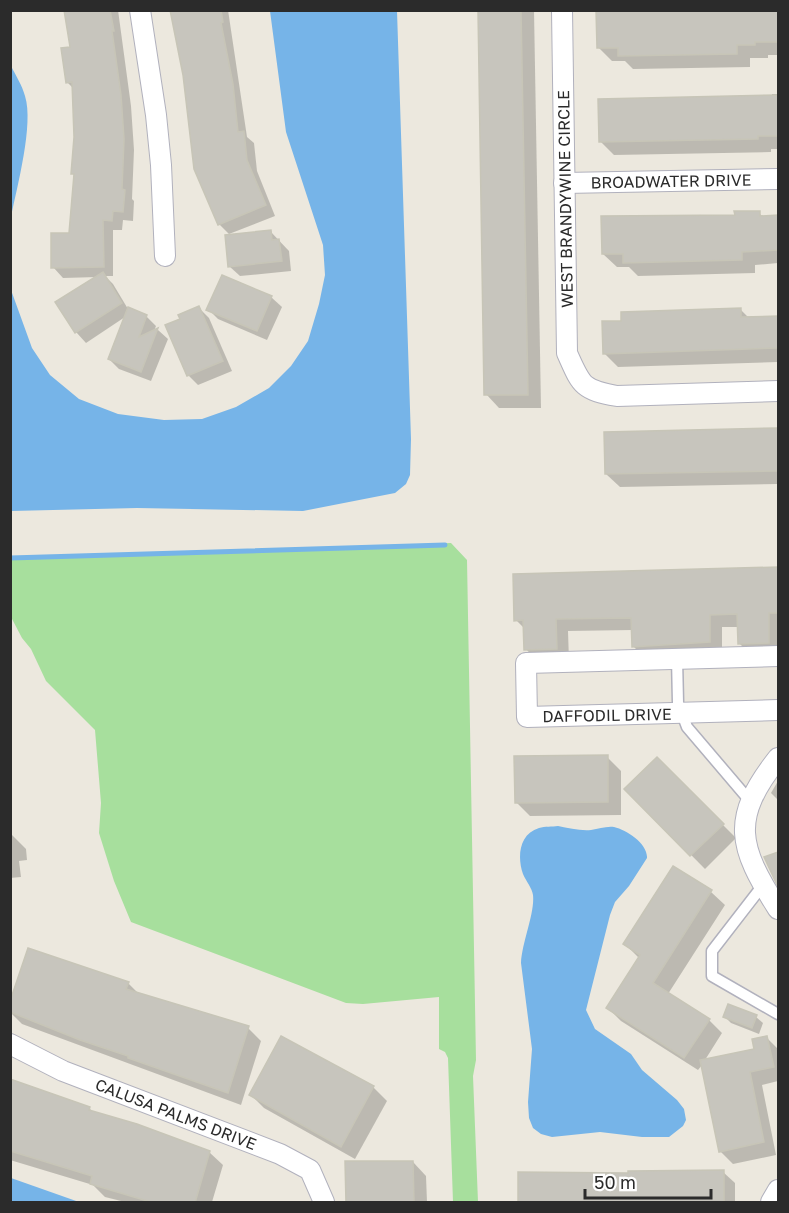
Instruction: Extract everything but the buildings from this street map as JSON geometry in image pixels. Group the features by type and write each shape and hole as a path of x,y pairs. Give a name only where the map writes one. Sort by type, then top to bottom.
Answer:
{"street":[{"path":"140,10 156,115 161,165 165,256"},
{"name":"WEST BRANDYWINE CIRCLE","path":"562,10 567,353 581,384 598,393 617,396 778,391"},
{"name":"BROADWATER DRIVE","path":"564,183 778,179"},
{"name":"DAFFODIL DRIVE","path":"778,656 526,663 526,717 778,710"},
{"path":"778,758 764,776 750,801 744,825 748,849 757,875 778,909"},
{"name":"CALUSA PALMS DRIVE","path":"10,1044 63,1071 280,1154 310,1170 324,1203"},
{"path":"771,1203 778,1190"}],"lane":[{"path":"677,658 678,703 687,728 750,801"},
{"path":"763,885 712,951 712,976 778,1014"}],"green space":[{"path":"451,543 467,560 476,1060 473,1076 478,1202 453,1202 448,1058 445,1052 439,1049 439,997 363,1004 346,1003 131,922 114,881 99,833 101,803 95,730 46,681 31,649 22,638 11,617 11,559"}],"water":[{"path":"270,11 397,11 411,439 410,475 406,484 395,493 303,511 137,508 11,511 11,290 32,348 50,375 79,399 118,414 164,420 202,419 236,407 269,388 291,366 308,341 325,275 323,245 286,132"},
{"path":"11,66 25,96 27,122 24,156 11,217"},
{"path":"558,826 587,830 614,827 636,838 646,853 647,858 629,886 615,902 610,915 586,1010 595,1029 631,1054 642,1070 677,1100 684,1109 686,1120 683,1126 669,1137 642,1137 600,1132 552,1137 541,1134 533,1128 529,1118 532,1049 521,963 533,895 523,874 520,854 527,835 532,831 541,827"},
{"path":"11,1178 79,1202 11,1202"}],"waterway":[{"path":"10,558 445,545"}]}
